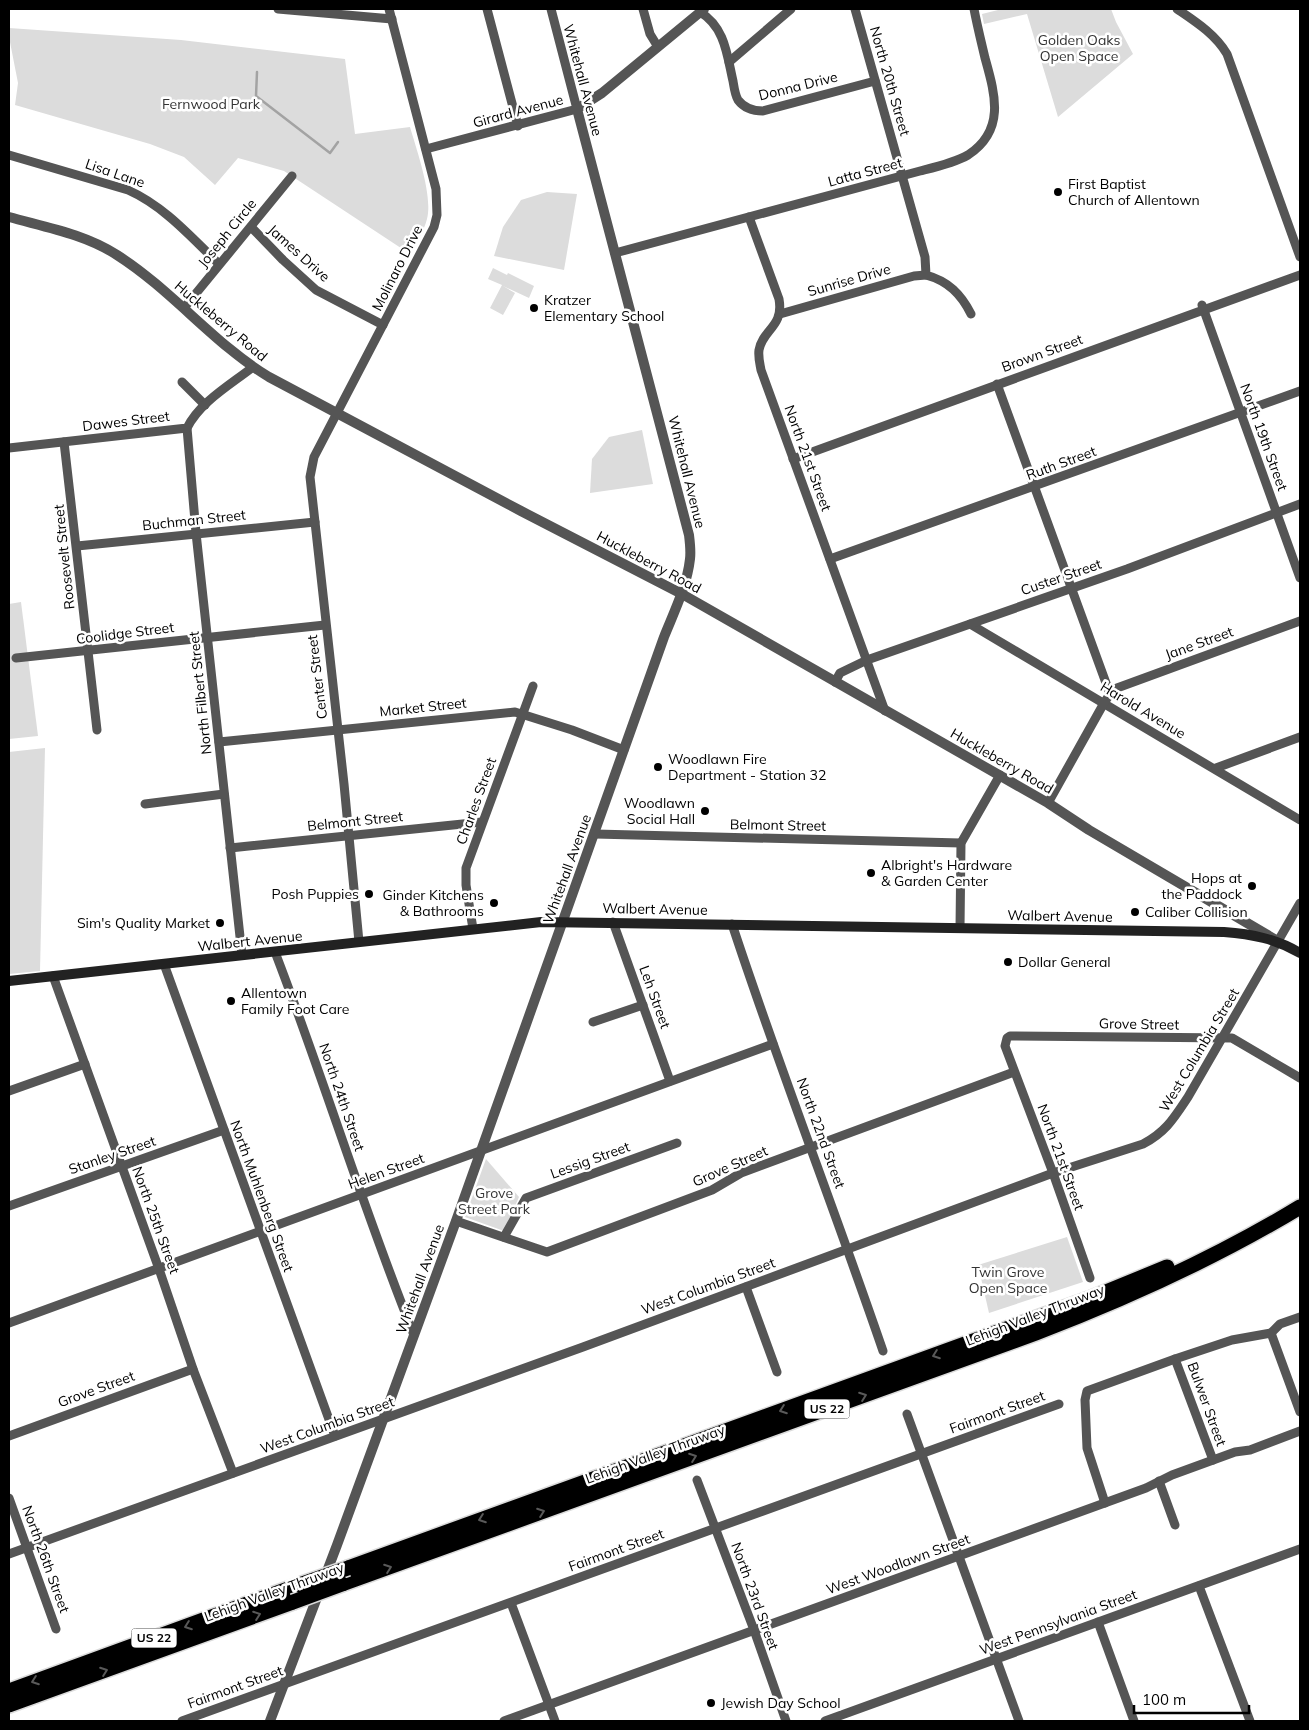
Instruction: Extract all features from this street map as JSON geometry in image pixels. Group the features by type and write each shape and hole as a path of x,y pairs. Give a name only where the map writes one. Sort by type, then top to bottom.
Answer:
{"highway":[{"name":"Lehigh Valley Thruway","path":"9,1690 1089,1299 1162,1270 1300,1195"},
{"name":"Lehigh Valley Thruway","path":"9,1705 1080,1316 1204,1260 1242,1241 1300,1207"}],"main road":[{"name":"Walbert Avenue","path":"9,981 541,922 1224,932 1252,935 1277,941 1300,953"}],"street":[{"path":"278,9 392,19"},
{"name":"Molinaro Drive","path":"336,414 434,227 437,215 436,189 390,9"},
{"path":"487,9 518,126"},
{"name":"Whitehall Avenue","path":"270,1721 482,1150 665,636 682,594 690,557 689,535 550,9"},
{"path":"643,9 650,34 658,47"},
{"path":"729,62 791,9"},
{"name":"North 20th Street","path":"855,9 925,257 926,275"},
{"name":"Latta Street","path":"615,253 939,166 968,155 984,140 990,129 995,114 996,100 974,9"},
{"path":"1178,9 1216,38 1227,54 1300,257"},
{"name":"Girard Avenue","path":"426,149 576,109 602,93 702,10"},
{"name":"Donna Drive","path":"702,10 719,29 723,38 737,97 744,106 756,111 762,111 875,80"},
{"name":"Lisa Lane","path":"9,155 128,190 139,195 168,215 219,264"},
{"name":"Joseph Circle","path":"184,308 292,176"},
{"name":"Huckleberry Road","path":"9,217 79,237 102,246 129,264 184,308 253,367 336,414 682,594 1048,803 1089,830 1277,941"},
{"path":"749,217 779,299 780,314"},
{"name":"James Drive","path":"250,227 316,290 383,325"},
{"path":"926,275 940,279 950,286 965,302 971,314"},
{"name":"Sunrise Drive","path":"780,314 914,276 926,275"},
{"name":"Brown Street","path":"793,459 1203,308 1300,275"},
{"name":"North 19th Street","path":"1203,308 1300,578"},
{"name":"North 21st Street","path":"780,314 761,344 759,359 761,370 885,711"},
{"name":"Dawes Street","path":"9,448 187,428 190,421 205,405 253,367"},
{"path":"182,382 205,405"},
{"path":"997,384 1110,694 1048,803"},
{"name":"Ruth Street","path":"830,559 1300,391"},
{"name":"Center Street","path":"336,414 314,457 311,466 310,487 349,835 359,942"},
{"name":"North Filbert Street","path":"187,428 196,533 242,955"},
{"name":"Roosevelt Street","path":"64,442 98,730"},
{"name":"Custer Street","path":"835,682 840,672 867,660 1072,588 1300,504"},
{"name":"Buchman Street","path":"77,546 314,522"},
{"name":"Jane Street","path":"1110,694 1117,688 1300,622"},
{"name":"Harold Avenue","path":"970,624 1156,735 1216,768 1300,820"},
{"name":"Coolidge Street","path":"16,658 88,652 325,625"},
{"name":"Charles Street","path":"473,929 466,885 466,868 533,686"},
{"name":"Market Street","path":"219,742 508,712 523,714 572,730 624,750"},
{"path":"1216,768 1300,737"},
{"path":"960,928 961,843 1000,776"},
{"path":"145,804 224,794"},
{"name":"Belmont Street","path":"230,848 482,822"},
{"name":"Belmont Street","path":"595,834 961,843"},
{"name":"West Columbia Street","path":"9,1554 383,1420 1053,1173 1143,1144 1164,1130 1188,1097 1300,903"},
{"name":"Leh Street","path":"613,922 670,1081"},
{"name":"North 22nd Street","path":"732,924 883,1351"},
{"name":"North 24th Street","path":"275,952 317,1065 361,1194 414,1335"},
{"name":"North Muhlenberg Street","path":"164,964 335,1436"},
{"name":"North 25th Street","path":"53,976 233,1473"},
{"path":"593,1022 643,1005"},
{"name":"Grove Street","path":"1005,1046 1005,1041 1010,1036 1232,1038 1300,1078"},
{"name":"Helen Street","path":"9,1322 774,1044"},
{"name":"North 21st Street","path":"1005,1046 1090,1278"},
{"path":"9,1091 85,1064"},
{"name":"Grove Street","path":"456,1221 547,1252 712,1190 741,1173 1014,1072"},
{"name":"Stanley Street","path":"9,1206 224,1130"},
{"name":"Lessig Street","path":"504,1237 526,1198 677,1143"},
{"path":"746,1287 777,1372"},
{"path":"1105,1503 1087,1448 1086,1393 1175,1359 1232,1340 1271,1333 1280,1324 1300,1317"},
{"path":"1271,1333 1300,1412"},
{"name":"Bulwer Street","path":"1175,1359 1213,1460"},
{"name":"Grove Street","path":"9,1436 194,1369"},
{"name":"Fairmont Street","path":"182,1721 511,1604 1059,1404"},
{"path":"907,1414 1019,1721"},
{"name":"West Woodlawn Street","path":"504,1721 1146,1488 1159,1481 1235,1452 1250,1450 1300,1432"},
{"name":"North 23rd Street","path":"697,1480 754,1630 786,1721"},
{"path":"1159,1481 1175,1526"},
{"name":"North 26th Street","path":"9,1498 56,1629"},
{"name":"West Pennsylvania Street","path":"825,1721 1300,1549"},
{"path":"1199,1586 1250,1721"},
{"path":"511,1604 555,1721"},
{"path":"1098,1622 1134,1721"}],"green space":[{"name":"Golden Oaks Open Space","path":"1002,9 1111,9 1133,54 1058,117 1027,14 984,24 982,14"},
{"name":"Fernwood Park","path":"9,28 181,40 345,59 355,134 410,127 428,198 427,219 422,232 410,254 284,171 238,158 215,185 184,157 150,144 15,105 18,83"},
{"path":"547,192 577,194 564,270 494,256 503,227 521,200"},
{"path":"493,268 534,286 529,298 503,286 515,293 503,315 490,308 502,285 488,279"},
{"path":"642,430 653,484 590,493 592,459 609,437"},
{"path":"21,602 38,736 9,739 9,604"},
{"path":"45,748 40,971 9,974 9,752"},
{"name":"Grove Street Park","path":"486,1159 519,1197 504,1231 465,1217"},
{"name":"Twin Grove Open Space","path":"1067,1237 1083,1282 989,1313 978,1265"}],"waterway":[{"path":"257,72 256,96 330,153 338,142"}],"place":[{"name":"First Baptist Church of Allentown","path":"1058,192"},
{"name":"Kratzer Elementary School","path":"534,308"},
{"name":"Woodlawn Fire Department - Station 32","path":"658,767"},
{"name":"Woodlawn Social Hall","path":"705,811"},
{"name":"Albright's Hardware & Garden Center","path":"871,873"},
{"name":"Hops at the Paddock","path":"1252,886"},
{"name":"Posh Puppies","path":"369,894"},
{"name":"Ginder Kitchens & Bathrooms","path":"494,903"},
{"name":"Caliber Collision","path":"1135,912"},
{"name":"Sim's Quality Market","path":"220,923"},
{"name":"Dollar General","path":"1008,962"},
{"name":"Allentown Family Foot Care","path":"231,1001"},
{"name":"Jewish Day School","path":"711,1703"}]}
